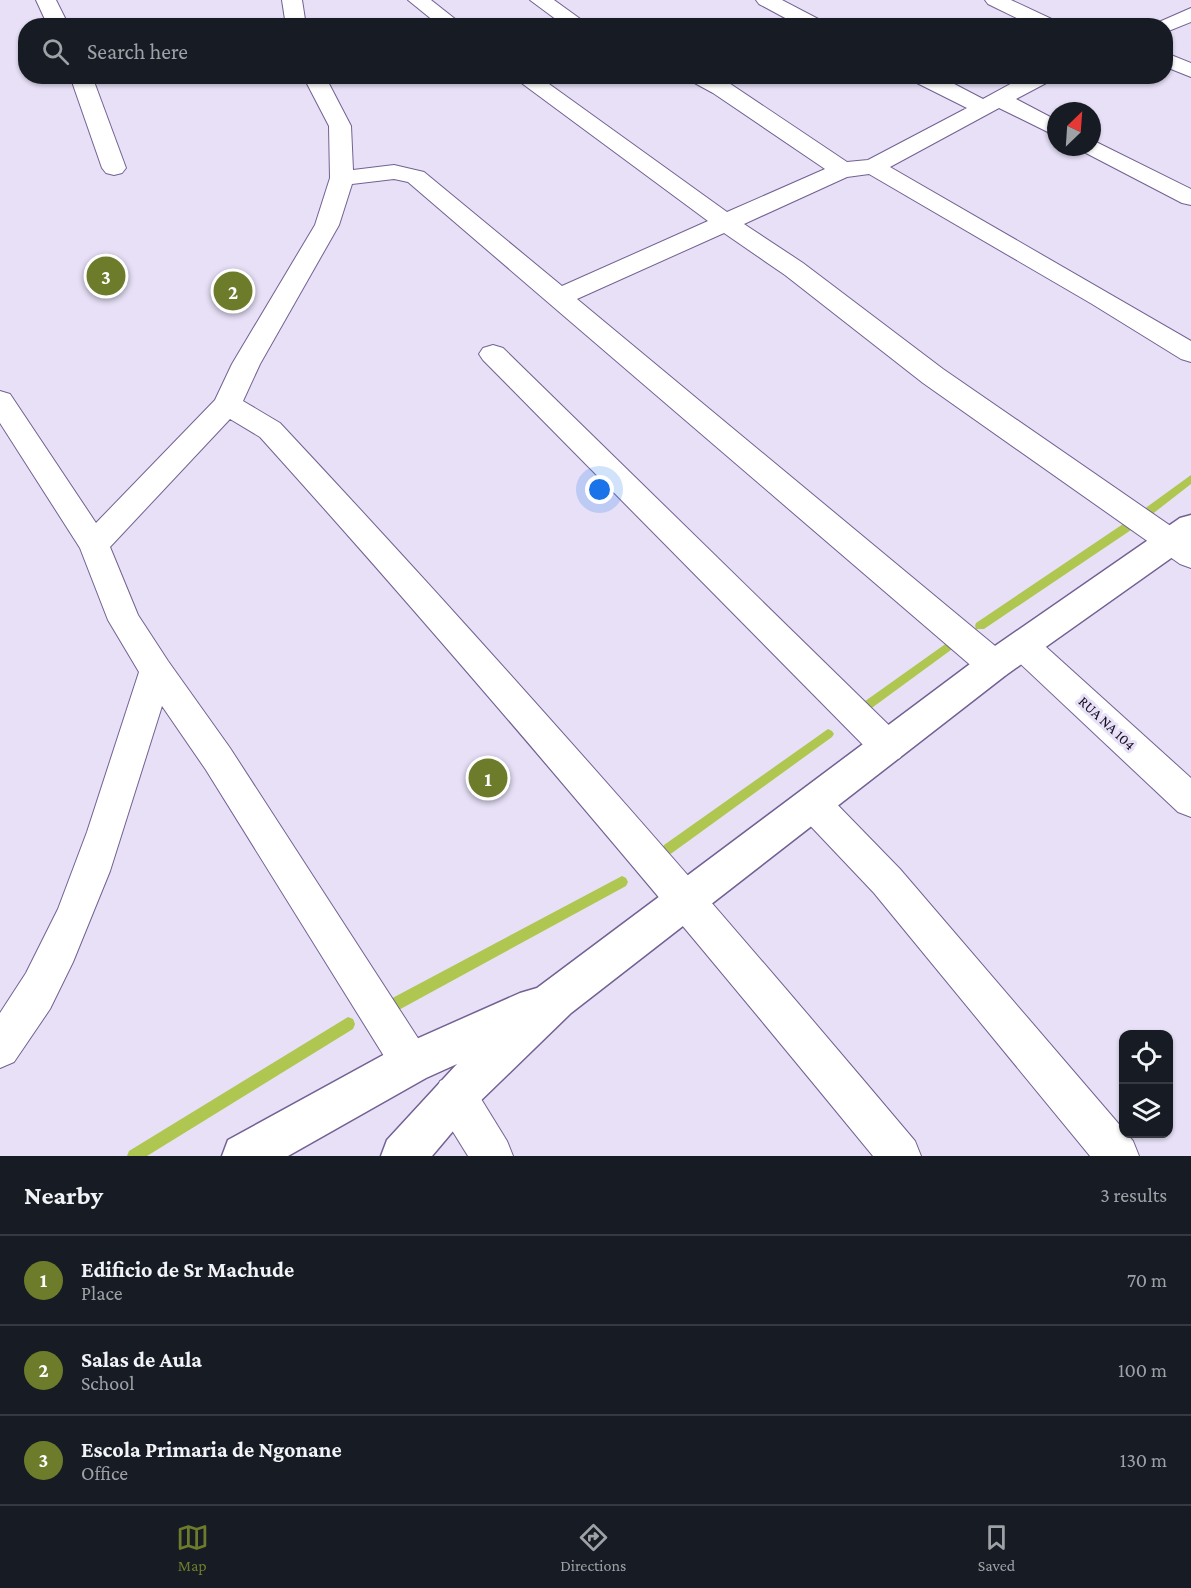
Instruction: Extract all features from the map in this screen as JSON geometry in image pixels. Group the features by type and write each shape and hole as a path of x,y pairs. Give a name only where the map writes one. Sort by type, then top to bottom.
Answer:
{"street":[{"path":"46,0 55,18"},
{"path":"292,0 295,18"},
{"path":"418,0 443,18"},
{"path":"540,0 568,18"},
{"path":"766,0 801,18"},
{"path":"994,0 1033,18"},
{"path":"1173,62 1191,70"},
{"path":"84,84 114,168"},
{"path":"94,545 227,405 246,364 327,225 342,178 340,126 318,84"},
{"path":"403,1156 455,1096 556,999 1009,655 1184,542 933,376 794,269 726,223 534,84"},
{"path":"714,84 842,170"},
{"path":"942,84 1047,125"},
{"path":"558,298 842,170 873,167 1027,84"},
{"path":"1101,152 1191,198"},
{"path":"873,167 1101,298 1191,353"},
{"name":"RUA NA 104","path":"342,178 394,172 416,177 558,298 1191,801"},
{"path":"494,354 888,747"},
{"path":"0,401 94,545 124,620 156,671 218,759 411,1063"},
{"path":"227,405 270,430 278,438 524,711 687,901 900,1156"},
{"path":"0,1048 40,988 76,909 97,858 156,671"},
{"path":"814,805 887,881 1118,1156"},
{"path":"244,1156 411,1063 556,999"},
{"path":"455,1096 492,1156"}],"waterway":[{"path":"980,626 1133,523 1191,479"},
{"path":"865,707 951,644"},
{"path":"668,849 828,734"},
{"path":"390,1007 622,882"},
{"path":"134,1156 348,1024"}],"place":[{"name":"Escola Primaria de Ngonane","path":"106,276"},
{"name":"Salas de Aula","path":"233,291"},
{"name":"Edificio de Sr Machude","path":"488,778"}]}
